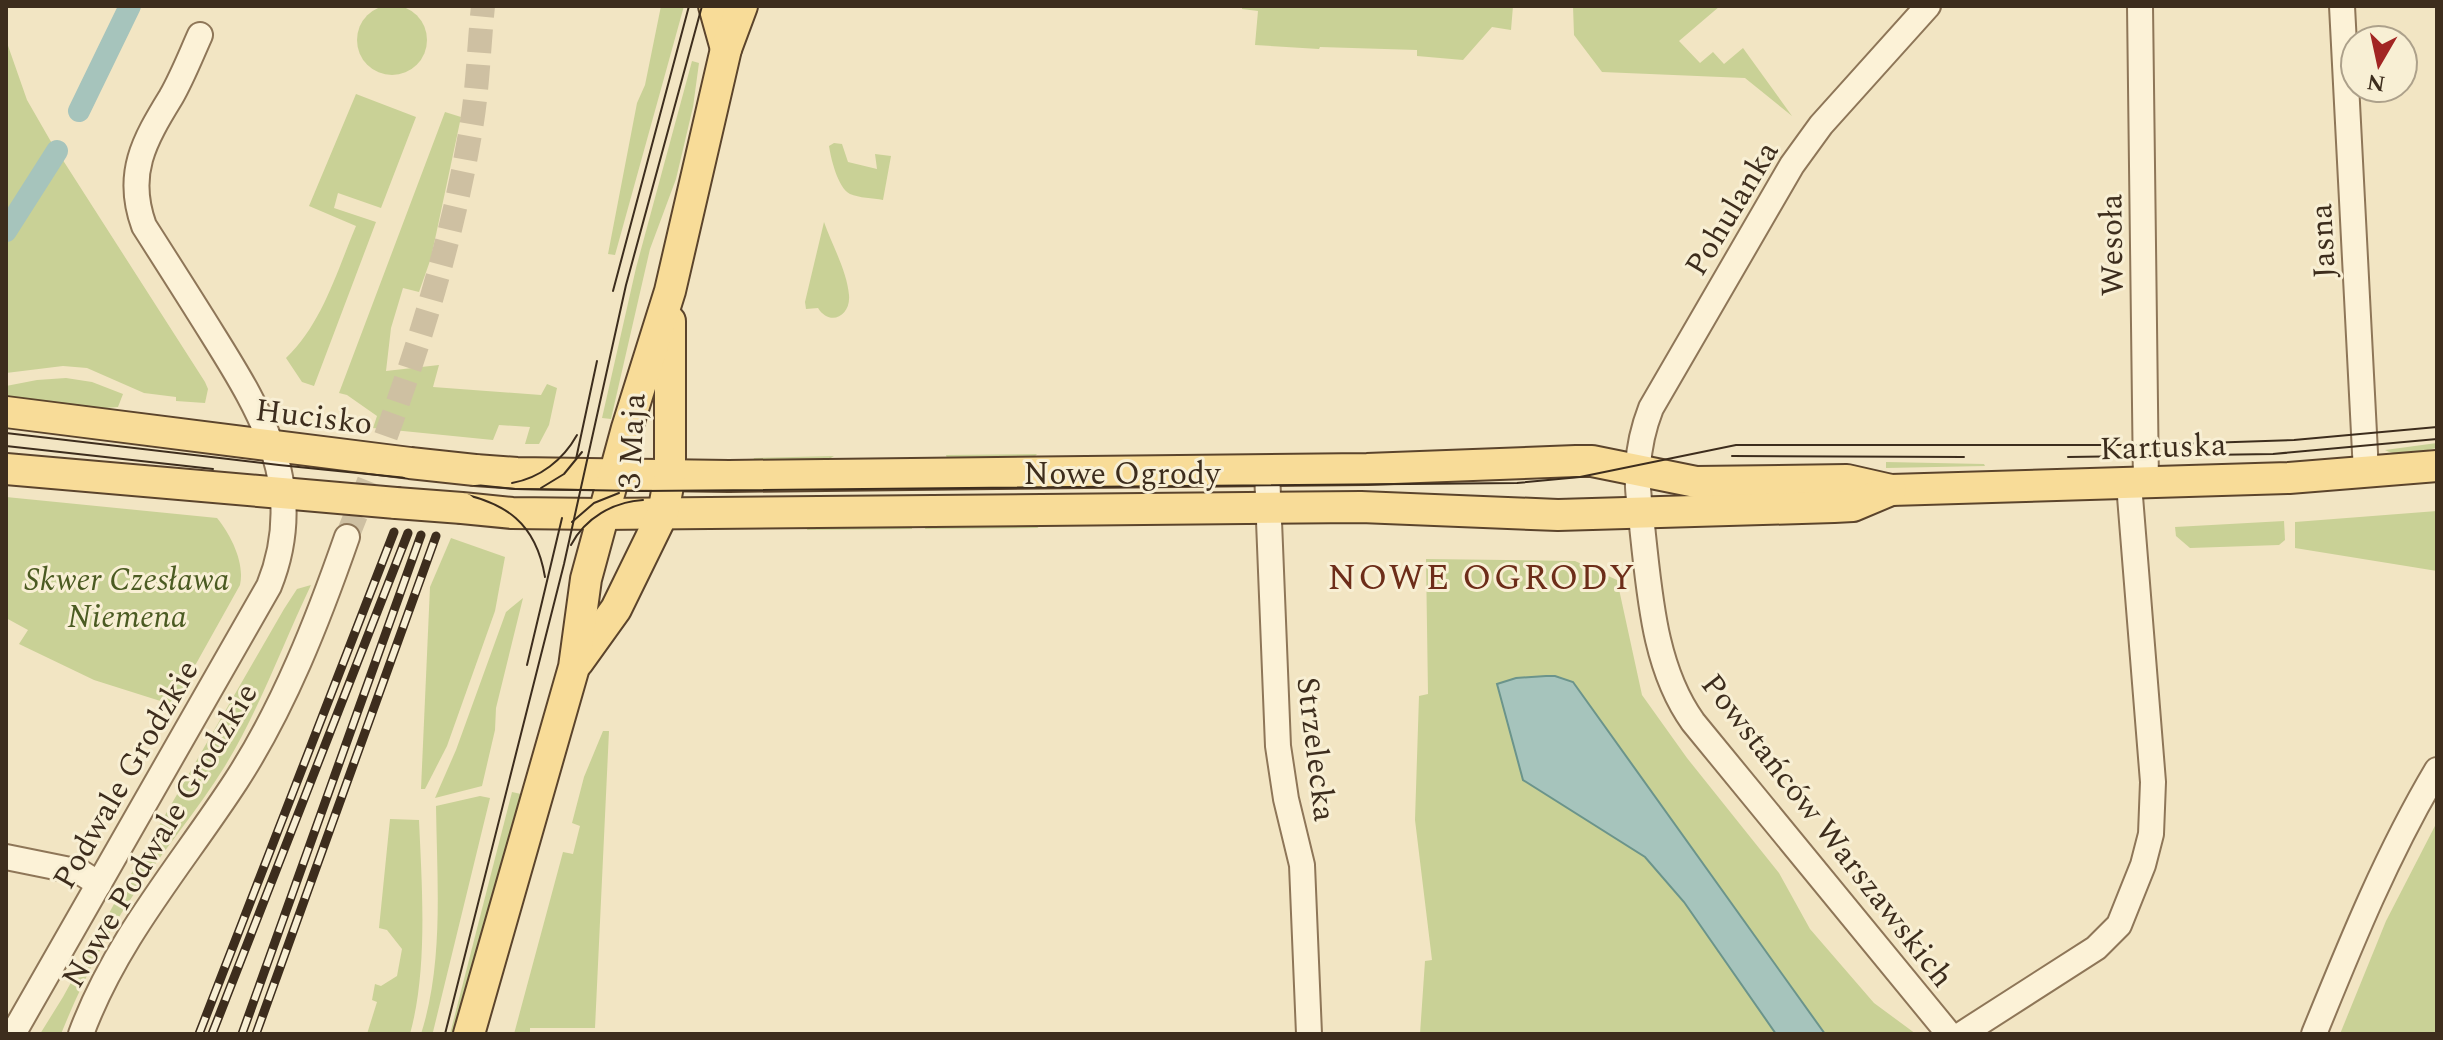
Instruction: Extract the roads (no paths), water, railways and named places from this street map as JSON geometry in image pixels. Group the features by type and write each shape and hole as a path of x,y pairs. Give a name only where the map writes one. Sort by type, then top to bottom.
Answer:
{"main road":[{"name":"3 Maja","path":"714,6 726,49"},
{"name":"3 Maja","path":"469,1034 574,667 586,579 614,474 670,291 726,49 742,6"},
{"name":"3 Maja","path":"574,667 616,609 663,513 670,475 670,291"},
{"name":"Hucisko","path":"6,412 475,470 614,474"},
{"name":"Nowe Ogrody","path":"614,474 1267,471 1576,461 1637,471"},
{"name":"Kartuska","path":"1637,471 1696,482 1847,480 1891,490 2137,484 2437,466"},
{"path":"6,469 512,513 604,514"},
{"name":"Kartuska","path":"1641,514 1853,506 1891,490"},
{"name":"Nowe Ogrody","path":"604,514 1361,507 1558,515 1641,514"}],"street":[{"name":"Pohulanka","path":"1637,471 1645,423 1651,408 1786,175 1821,125 1928,6"},
{"name":"Wesoła","path":"1962,1034 2096,948 2119,925 2143,865 2151,834 2153,782 2137,484 2140,6"},
{"name":"Jasna","path":"2342,6 2366,472"},
{"name":"Podwale Grodzkie","path":"13,1034 269,586 280,550 284,494 273,447 249,393 144,226 137,203 135,188 139,160 200,35"},
{"name":"Strzelecka","path":"1267,471 1278,746 1286,799 1302,865 1309,1034"},
{"name":"Powstańców Warszawskich","path":"1637,471 1657,634 1669,678 1680,703 1949,1034"},
{"name":"Nowe Podwale Grodzkie","path":"81,1034 89,1011 129,935 237,780 261,739 312,629 347,537"},
{"path":"2314,1034 2383,870 2437,770"},
{"path":"6,857 80,872 99,884"}],"water":[{"path":"1555,676 1573,682 1825,1034 1776,1034 1684,902 1645,857 1523,780 1497,684 1516,678"}],"waterway":[{"path":"79,111 130,6"},
{"path":"6,231 57,151"}],"tunnel":[{"path":"347,537 386,436 437,280 472,122 483,6"}],"tram line":[{"path":"613,291 689,6"},
{"path":"445,1034 564,564 626,285 702,6"},
{"path":"576,459 597,361"},
{"path":"6,433 515,489 642,491 1517,483 1580,477 1736,445 2145,445 2294,440 2437,427"},
{"path":"512,483 532,477 550,466 577,435"},
{"path":"2068,457 2273,454 2437,439"},
{"path":"6,446 213,469"},
{"path":"541,488 564,474 582,452"},
{"path":"1732,456 1964,457"},
{"path":"454,492 489,502 516,518 534,542 545,577"},
{"path":"572,522 594,503 619,493"},
{"path":"571,545 584,527 601,513 621,504 643,500"},
{"path":"527,665 562,518"}],"railway":[{"path":"199,1034 394,532"},
{"path":"212,1034 408,533"},
{"path":"242,1034 421,535"},
{"path":"256,1034 436,536"}],"district":[{"name":"NOWE OGRODY","path":"1482,576"}],"park label":[{"name":"Skwer Czesława Niemena","path":"127,598"}]}
